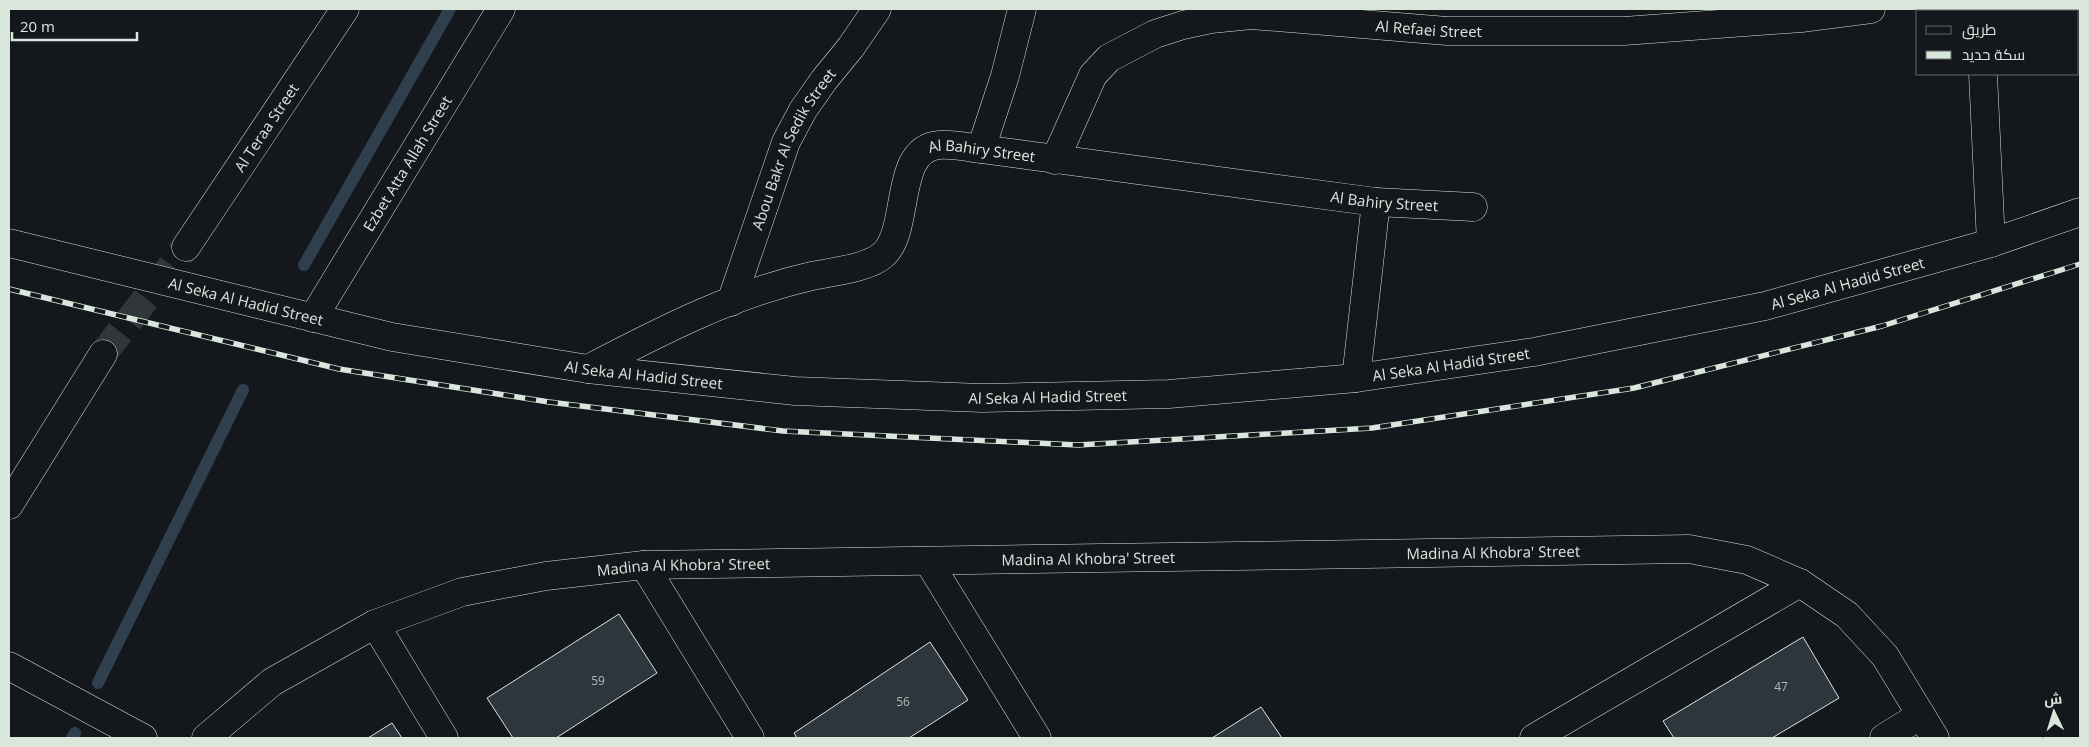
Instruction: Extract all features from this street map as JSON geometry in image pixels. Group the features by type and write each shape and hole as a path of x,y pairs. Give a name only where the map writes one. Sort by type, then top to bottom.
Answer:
{"street":[{"name":"Al Teraa Street","path":"186,247 346,9"},
{"name":"Ezbet Atta Allah Street","path":"313,318 501,9"},
{"name":"Abou Bakr Al Sedik Street","path":"731,302 786,142 803,110 877,9"},
{"path":"980,149 1004,76 1022,9"},
{"name":"Al Refaei Street","path":"1055,160 1094,75 1109,58 1156,34 1211,14 1251,12 1449,20 1624,31 1801,18 1871,9"},
{"path":"1982,75 1992,242"},
{"name":"Al Bahiry Street","path":"588,369 666,328 731,302 798,280 858,266 884,255 897,233 910,167 922,151 939,145 1376,202 1473,207"},
{"path":"1356,378 1376,202"},
{"name":"Al Seka Al Hadid Street","path":"9,243 392,337 588,369 795,391 982,398 1169,394 1356,378 1534,352 1765,306 1992,242 2080,212"},
{"path":"9,505 103,354"},
{"name":"Madina Al Khobra' Street","path":"206,738 272,682 375,624 462,592 546,576 644,565 1689,549 1746,560 1800,583 1847,615 1885,656 1936,738"},
{"path":"928,561 1037,738"},
{"path":"644,565 750,738"},
{"path":"1534,738 1800,583"},
{"path":"375,624 444,738"},
{"path":"9,666 143,738"},
{"path":"1884,738 1922,715"}],"building":[{"path":"619,614 657,673 556,738 513,738 487,698"},
{"path":"1803,637 1839,698 1772,738 1674,738 1663,721"},
{"path":"930,642 968,700 909,738 797,738 794,733"},
{"path":"1261,707 1282,738 1212,738"},
{"path":"392,723 402,738 368,738"}],"waterway":[{"path":"304,265 450,9"},
{"path":"98,683 243,390"},
{"path":"72,738 75,733"}],"tunnel":[{"path":"103,354 186,247"}],"railway":[{"path":"9,289 339,369 549,402 783,431 1078,445 1372,428 1634,388 1882,326 2080,264"}]}
